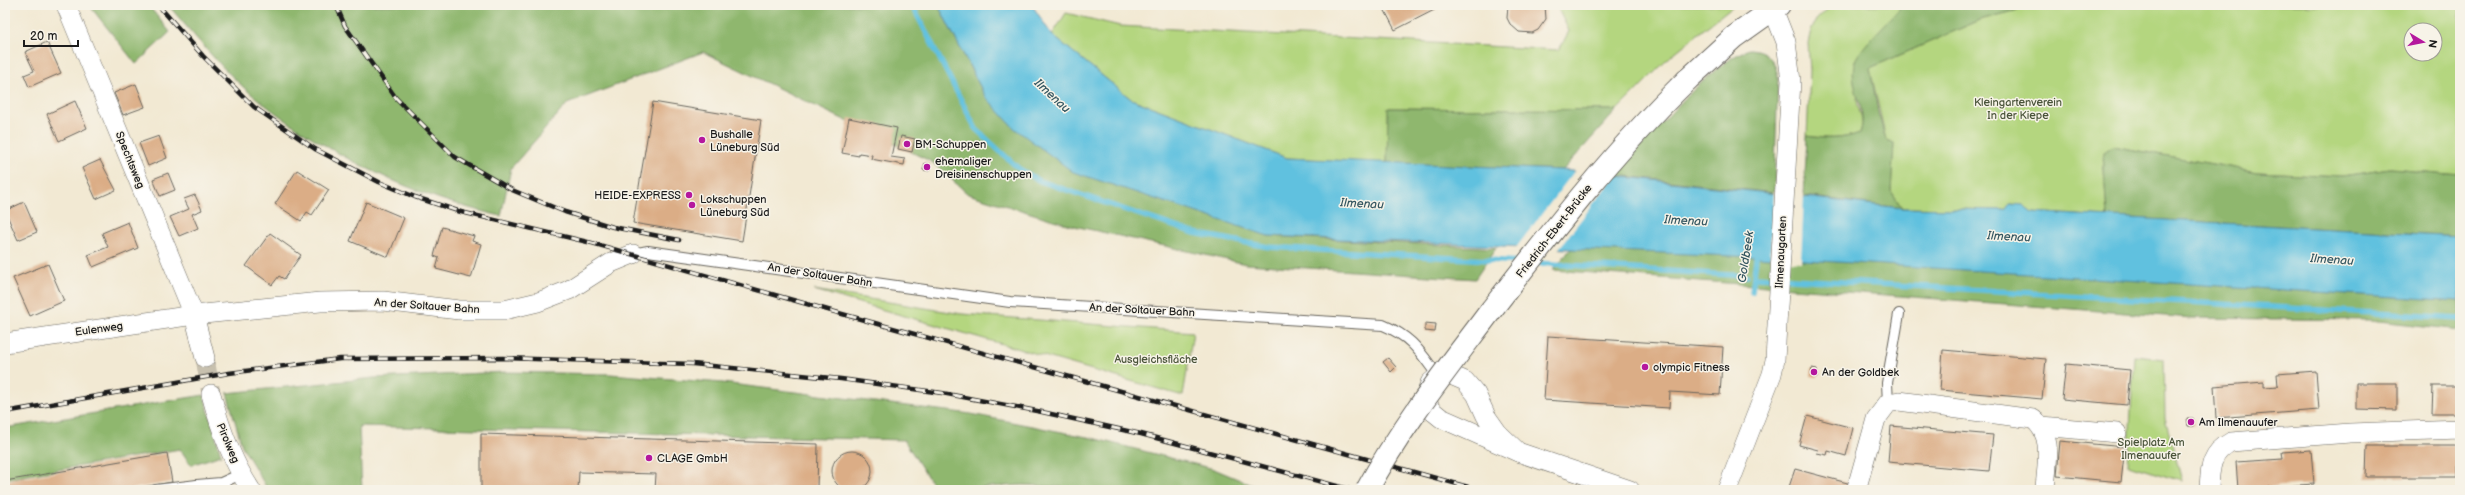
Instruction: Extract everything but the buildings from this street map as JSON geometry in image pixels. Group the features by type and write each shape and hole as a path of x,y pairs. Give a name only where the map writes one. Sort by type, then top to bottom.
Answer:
{"main road":[{"name":"Friedrich-Ebert-Brücke","path":"1367,490 1427,396 1574,202 1633,136 1687,80 1734,37 1776,7"}],"street":[{"name":"Spechtsweg","path":"66,5 194,315"},
{"name":"Ilmenaugarten","path":"1727,490 1772,374 1776,353 1791,81 1786,42 1776,7"},
{"name":"An der Soltauer Bahn","path":"194,315 320,302 383,301 459,310 504,310 538,302 569,290 611,263 632,254"},
{"name":"Eulenweg","path":"5,343 194,315"},
{"path":"194,315 205,358"},
{"path":"1518,452 1498,433 1486,416 1476,394 1465,381 1451,375 1438,376 1430,383 1426,396 1430,409 1441,418 1518,452 1630,490"},
{"name":"Pirolweg","path":"211,394 218,420 241,474 251,490"},
{"path":"1857,487 1876,419 1888,403 1898,401 2033,419 2042,426 2046,435 2047,453 2045,490"},
{"path":"2042,426 2117,433"},
{"path":"2209,490 2210,467 2219,448 2231,442 2350,433 2460,429"}],"lane":[{"name":"An der Soltauer Bahn","path":"632,254 648,251 1010,302 1383,325 1406,337 1416,346 1438,376"},
{"path":"1888,403 1887,383 1899,314"},
{"path":"156,490 196,487 222,483 241,474"}],"green space":[{"path":"89,5 148,5 170,32 136,64"},
{"path":"168,5 938,5 985,96 1268,236 1496,248 1475,279 1246,264 1070,225 968,194 932,162 703,52 567,104 511,168 501,216 437,198 405,186 344,157 315,140 260,101 235,80"},
{"path":"1556,5 1734,5 1673,54 1617,110 1389,108 1387,163 1287,158 1131,99 1052,35 1066,13 1120,26 1559,50 1569,31"},
{"path":"1832,5 1902,5 1869,43 1857,96 1862,119 1862,128 1860,133 1846,137 1821,138 1807,136 1810,71 1808,43 1811,30 1816,20"},
{"path":"1902,5 2036,5 1980,20 1870,68 1878,112 1886,140 1894,143 1891,191 1902,208 1804,196 1807,136 1834,138 1846,137 1860,133 1862,116 1855,89 1853,70 1855,61 1863,48"},
{"name":"Kleingartenverein In der Kiepe","path":"2036,5 2460,5 2460,175 2390,169 2342,176 2257,172 2112,146 2103,153 2107,217 2032,212 2023,205 2010,204 2005,210 1902,208 1891,191 1894,143 1886,140 1870,68 1980,20"},
{"path":"1749,49 1761,51 1769,57 1777,71 1774,193 1616,175 1697,86 1733,57"},
{"path":"1388,108 1617,110 1563,170 1387,163"},
{"path":"2112,146 2257,172 2342,176 2390,169 2460,175 2460,236 2107,217 2103,152"},
{"path":"1575,244 2460,301 2460,330 2370,320 2192,318 1553,270"},
{"name":"Ausgleichsfläche","path":"814,290 962,314 1193,332 1183,396"},
{"name":"Spielplatz Am Ilmenauufer","path":"2134,356 2164,359 2165,418 2182,481 2128,465"},
{"path":"506,372 610,374 723,383 971,414 1092,438 1214,469 1264,490 1110,490 1024,485 936,490 904,440 359,426 362,490 268,490 242,446 227,393 374,378"},
{"path":"204,395 221,455 191,465 180,449 5,479 5,428"}],"water":[{"name":"Ilmenau","path":"938,5 1032,5 1052,35 1131,99 1287,158 1563,170 1902,208 2005,210 2010,204 2023,205 2032,212 2460,236 2460,301 1756,257 1268,236 1073,172 1014,128 985,96"}],"pier":[{"path":"1576,169 1617,173 1557,251 1515,249"},
{"path":"1774,191 1804,194 1801,262 1770,260"}],"waterway":[{"path":"912,5 976,129 1018,168 1040,181 1194,233 1269,247 1521,262"},
{"name":"Goldbeek","path":"1752,292 1757,250"},
{"path":"1536,263 1747,276"},
{"path":"1757,277 2460,318"}],"tunnel":[{"path":"205,358 211,394"}],"railway":[{"path":"158,5 203,56 254,107 315,149 379,182 415,197 461,212 592,243 835,312 1479,490"},
{"path":"336,5 345,26 396,98 455,157 512,190 565,212 613,227 679,240"},
{"path":"5,412 229,373 340,359 503,358 693,364 841,379 942,393 1042,412 1141,434 1352,490"}],"place":[{"name":"Bushalle Lüneburg Süd","path":"702,140"},
{"name":"BM-Schuppen","path":"907,144"},
{"name":"ehemaliger Dreisinenschuppen","path":"927,167"},
{"name":"HEIDE-EXPRESS","path":"689,195"},
{"name":"Lokschuppen Lüneburg Süd","path":"692,205"},
{"name":"olympic Fitness","path":"1645,367"},
{"name":"An der Goldbek","path":"1814,372"},
{"name":"Am Ilmenauufer","path":"2191,422"},
{"name":"CLAGE GmbH","path":"649,458"}]}
